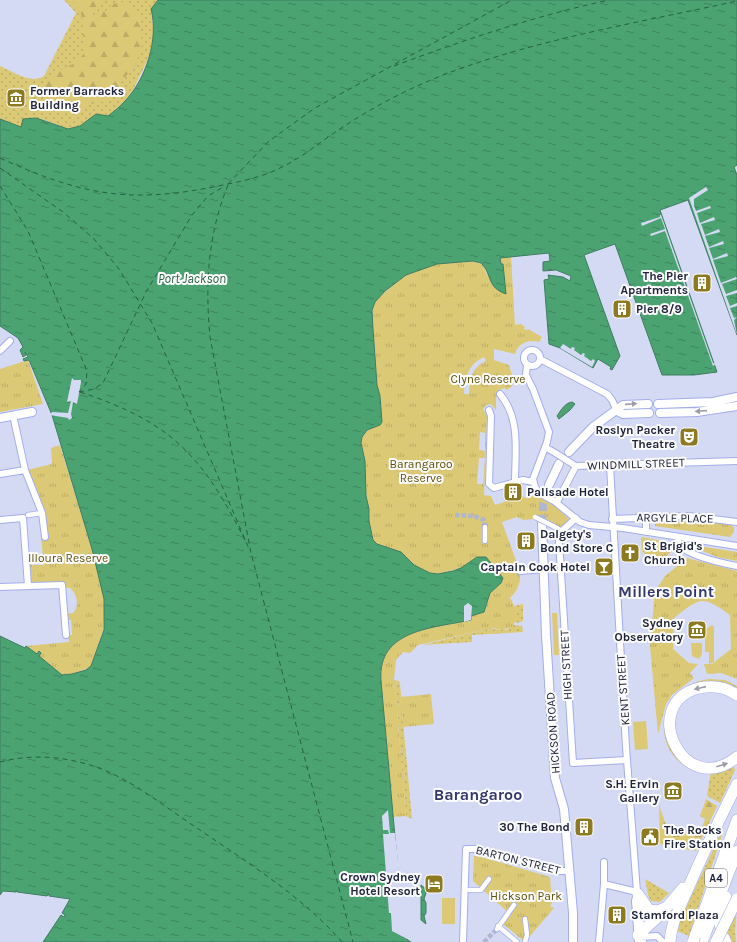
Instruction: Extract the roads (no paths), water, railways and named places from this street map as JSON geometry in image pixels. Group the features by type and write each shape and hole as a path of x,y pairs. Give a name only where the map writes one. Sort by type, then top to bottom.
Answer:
{"highway":[{"path":"737,695 713,686 692,690 682,697 676,705 671,715 670,726 674,745 682,756 690,762 701,767 712,767 725,765 737,757"},
{"path":"670,942 675,917 694,873 736,786"},
{"path":"674,942 679,916 736,786"},
{"name":"A4","path":"696,940 737,820"},
{"path":"720,936 714,916 720,895 737,851"},
{"path":"720,936 723,906 737,869"},
{"path":"640,938 668,907 694,873"},
{"path":"638,893 644,906 650,910 660,910 668,907"},
{"path":"696,940 720,895"},
{"name":"A4","path":"720,936 737,899"}],"street":[{"path":"0,351 10,341"},
{"path":"649,414 623,414 617,411 612,400 607,394 540,359 539,354 535,351 528,351 524,357 527,365 526,375 533,389 549,432 533,482 539,493 555,502 589,526 613,527 737,546"},
{"path":"527,365 535,365 540,359"},
{"path":"500,394 507,402 516,430 515,482"},
{"path":"658,404 713,402 737,397"},
{"path":"569,452 593,427 627,404 648,404"},
{"path":"660,413 712,410 737,406"},
{"path":"489,410 491,416 488,482 494,488 515,482 533,482"},
{"path":"0,418 32,412"},
{"path":"13,415 25,470 42,513 45,537"},
{"path":"545,448 575,465"},
{"name":"WINDMILL STREET","path":"555,502 575,465 737,461"},
{"path":"549,485 560,464"},
{"name":"KENT STREET","path":"610,465 627,760 638,893 640,938"},
{"path":"0,474 25,470"},
{"path":"0,520 42,513"},
{"name":"ARGYLE PLACE","path":"612,519 689,516 737,522"},
{"path":"25,517 28,586"},
{"path":"535,517 562,531 576,518"},
{"path":"646,517 646,532"},
{"name":"HICKSON ROAD","path":"542,523 547,648 555,778 564,809 573,942"},
{"path":"485,526 485,541"},
{"name":"HIGH STREET","path":"562,531 559,541 573,763 627,760"},
{"path":"678,537 678,544 683,548 711,560 737,566"},
{"path":"520,571 544,569"},
{"path":"0,588 62,585 66,635"},
{"name":"BARTON STREET","path":"463,942 464,852 467,848 476,849 556,871 569,871"},
{"path":"599,942 604,884 604,862"},
{"path":"469,890 481,890 489,879"},
{"path":"604,884 638,893"},
{"path":"514,905 498,927 516,942"},
{"path":"525,919 525,942"},
{"path":"640,938 657,936 663,942"}],"water":[{"name":"Port Jackson","path":"158,0 737,0 737,165 734,167 737,175 737,335 688,200 660,210 717,372 694,375 662,375 615,244 584,255 620,356 612,370 610,369 611,367 598,359 593,368 560,348 549,344 544,280 549,279 548,275 563,277 570,281 571,276 556,270 543,271 543,262 550,261 549,253 500,258 501,264 503,264 506,294 495,288 485,267 481,263 473,261 437,264 406,275 385,291 375,302 372,310 377,385 380,396 382,422 380,425 367,430 362,437 361,443 365,461 366,496 373,540 377,544 401,552 414,565 430,573 438,574 453,571 461,568 477,557 486,557 503,578 501,583 490,593 484,612 471,616 471,620 425,629 411,634 398,641 388,651 382,664 381,681 404,937 411,942 43,942 61,915 64,917 65,915 62,913 70,899 49,896 49,894 47,896 17,892 16,890 16,892 3,891 0,895 0,636 25,648 26,646 37,654 39,651 41,653 39,656 62,675 86,670 91,666 104,630 104,599 92,549 52,415 29,360 24,361 23,359 28,357 25,352 26,355 23,357 20,350 23,347 18,338 0,326 0,119 21,127 23,119 36,118 68,129 80,126 96,114 108,116 121,105 132,92 145,70 152,45 153,21 151,9"},
{"path":"572,402 575,404 559,419 557,416 565,405"},
{"path":"421,885 427,890 424,899 426,903 426,913 424,916 426,924 421,920"}],"tunnel":[{"path":"542,523 543,504 549,485"},
{"path":"455,515 474,516 484,520 485,527"},
{"path":"484,942 497,929"}],"place":[{"name":"Former Barracks Building","path":"16,98"},
{"name":"The Pier Apartments","path":"702,283"},
{"name":"Pier 8/9","path":"622,309"},
{"name":"Roslyn Packer Theatre","path":"689,437"},
{"name":"Palisade Hotel","path":"513,492"},
{"name":"Dalgety's Bond Store C","path":"526,541"},
{"name":"St Brigid's Church","path":"630,553"},
{"name":"Captain Cook Hotel","path":"604,567"},
{"name":"Sydney Observatory","path":"697,630"},
{"name":"S.H. Ervin Gallery","path":"673,791"},
{"name":"30 The Bond","path":"584,827"},
{"name":"The Rocks Fire Station","path":"650,837"},
{"name":"Crown Sydney Hotel Resort","path":"434,884"},
{"name":"Stamford Plaza","path":"617,915"}],"district":[{"name":"Millers Point","path":"666,591"},
{"name":"Barangaroo","path":"478,794"}],"park label":[{"name":"Clyne Reserve","path":"488,379"},
{"name":"Barangaroo Reserve","path":"421,471"},
{"name":"Illoura Reserve","path":"68,558"},
{"name":"Hickson Park","path":"526,896"}]}
